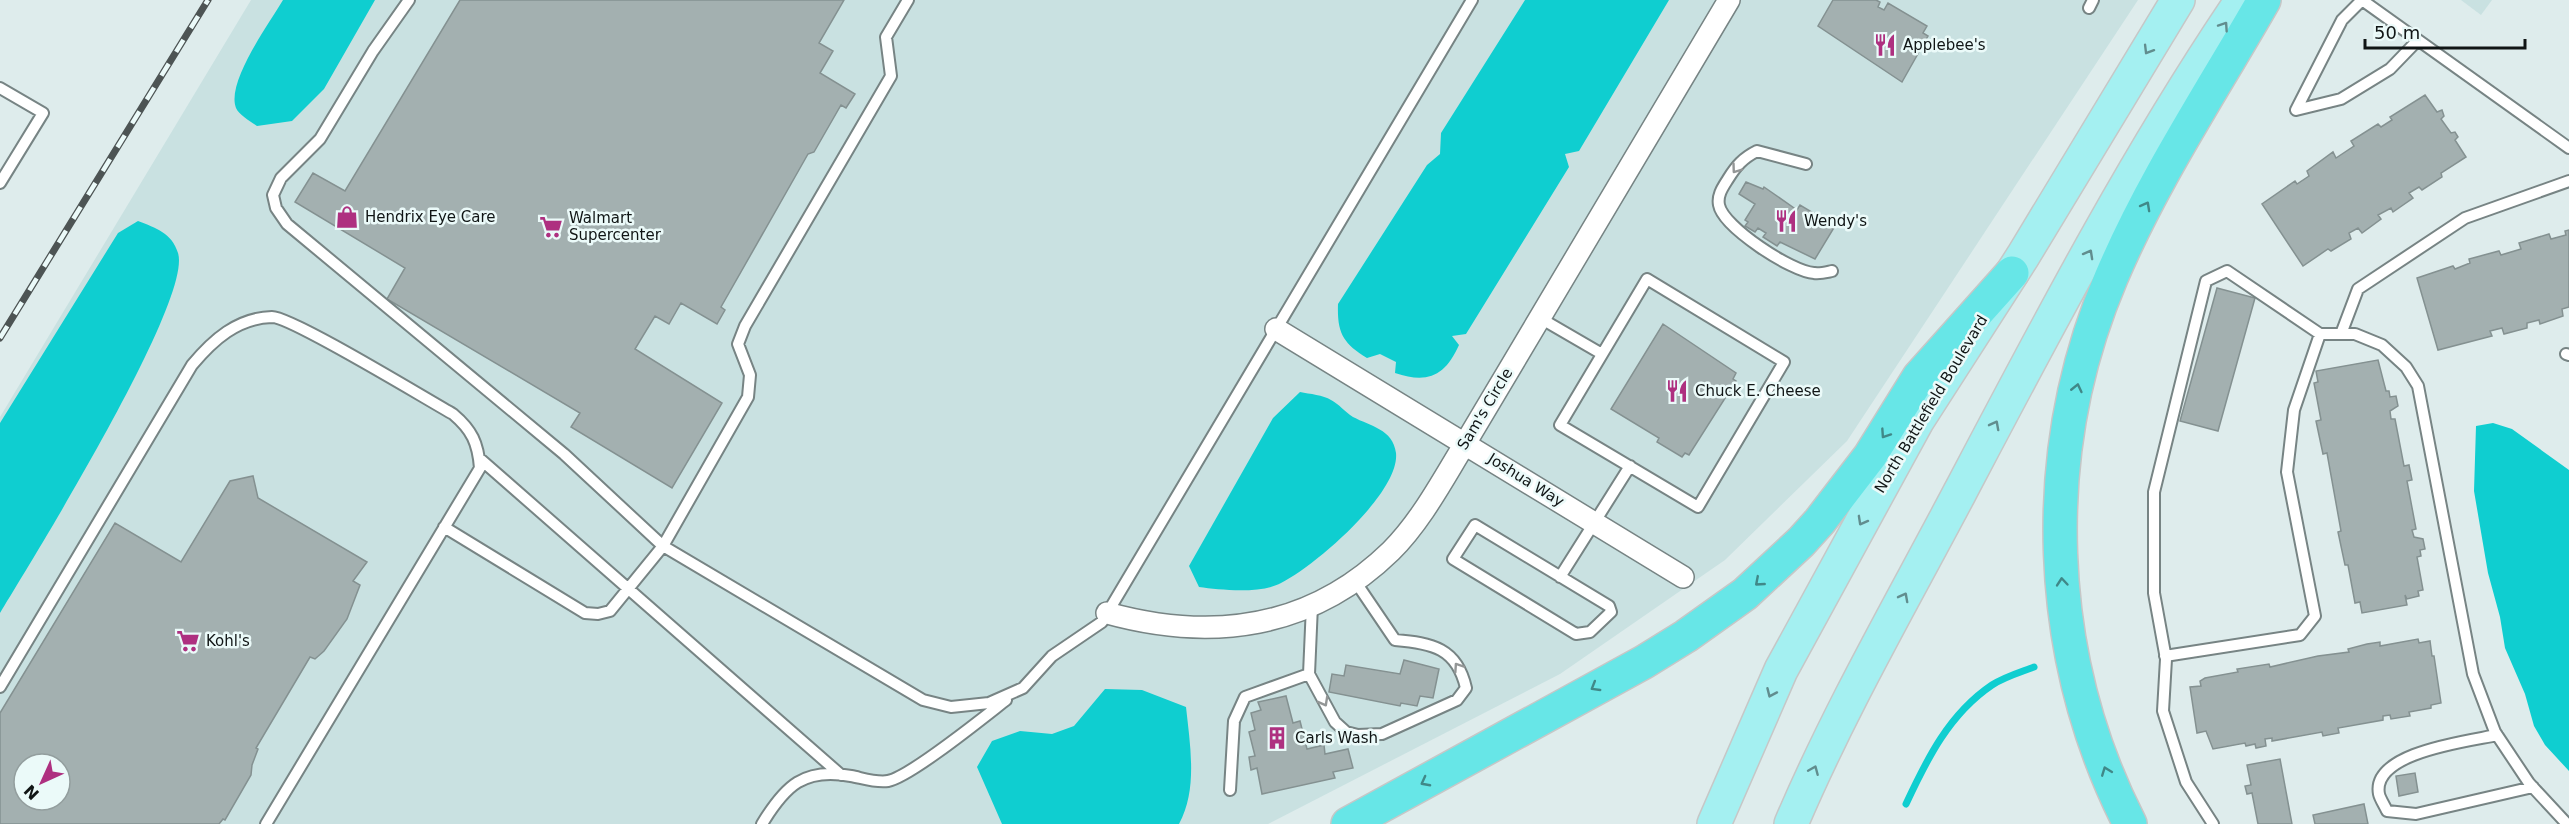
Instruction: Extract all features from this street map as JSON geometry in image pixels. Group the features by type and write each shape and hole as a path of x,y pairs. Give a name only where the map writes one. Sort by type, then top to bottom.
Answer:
{"highway":[{"path":"2130,824 2106,770 2070,654 2059,540 2064,462 2070,420 2094,324 2121,255 2158,184 2264,0"},
{"path":"1348,824 1644,662 1744,594 1820,521 1870,456 1919,378 2012,273"}],"main road":[{"name":"North Battlefield Boulevard","path":"1714,824 1781,670 1917,421 2012,273 2178,0"},
{"path":"2128,183 2136,139 2144,115 2214,0"},
{"path":"1791,824 1824,745 2128,183 2206,53 2241,0"}],"street":[{"name":"Sam's Circle","path":"1107,613 1173,627 1219,628 1261,624 1312,605 1354,581 1391,551 1421,515 1466,442 1729,0"},
{"name":"Joshua Way","path":"1276,329 1466,442 1683,577"}],"lane":[{"path":"410,0 373,51 320,139 281,178 273,195 276,208 287,224 564,454 663,546 924,700 951,707 989,703 1023,688"},
{"path":"444,528 585,613 598,615 610,611 663,546 748,397 750,375 738,344 745,326 891,76 886,37 908,0"},
{"path":"762,824 788,787 805,778 824,774 888,781 909,771 1023,688 1052,657 1102,622 1472,0"},
{"path":"2418,40 2390,69 2342,99 2296,110 2342,20 2362,0 2418,40 2569,148"},
{"path":"0,88 43,113 0,183"},
{"path":"1806,164 1757,151 1745,157 1736,167 1720,192 1718,204 1723,217 1733,228 1794,266 1813,273 1832,271"},
{"path":"2341,334 2358,289 2465,218 2569,181"},
{"path":"2213,824 2186,782 2163,711 2165,656 2154,593 2154,492 2206,280 2227,271 2320,334 2355,334 2382,345 2406,367 2418,386 2473,674 2497,735 2533,787 2567,824"},
{"path":"1647,279 1785,362 1698,507 1630,466 1560,425 1647,279"},
{"path":"0,687 192,365 223,333 246,322 274,317 303,330 453,414 468,427 478,445 480,468 266,824"},
{"path":"1540,318 1602,354"},
{"path":"2165,656 2300,635 2315,616 2287,472 2294,410 2320,334"},
{"path":"479,458 842,775"},
{"path":"1560,577 1630,466"},
{"path":"1475,525 1560,577 1609,606 1611,612 1590,633 1576,634 1453,560 1475,525"},
{"path":"1312,605 1309,674 1335,722 1346,732 1358,735 1382,734 1457,700 1466,688 1462,670 1443,650 1425,642 1395,640 1354,581"},
{"path":"1230,790 1234,721 1245,697 1309,674"},
{"path":"2497,735 2429,749 2398,761 2382,778 2379,793 2387,810 2416,814 2533,787"}],"shaded area":[{"path":"251,0 2138,0 1847,441 1725,560 1560,674 1268,824 0,824 0,417"},
{"path":"2461,0 2492,0 2481,15"}],"water":[{"path":"283,0 375,0 324,89 292,121 257,126 237,111 235,97 237,84 259,38"},
{"path":"1525,0 1669,0 1579,151 1565,154 1569,167 1466,334 1452,336 1459,345 1454,356 1434,375 1417,378 1395,373 1396,362 1380,354 1367,358 1347,342 1340,330 1338,304 1427,165 1440,154 1441,133"},
{"path":"138,221 157,229 172,241 178,253 176,280 161,322 107,431 0,613 0,423 118,233"},
{"path":"1300,392 1328,398 1353,417 1386,433 1396,453 1394,469 1384,488 1353,527 1296,574 1281,583 1263,589 1229,590 1199,587 1189,566 1273,418"},
{"path":"2493,423 2512,429 2569,470 2569,771 2545,745 2534,726 2525,694 2505,648 2500,617 2488,573 2474,491 2476,426"},
{"path":"1105,689 1142,690 1186,707 1191,751 1191,782 1185,810 1179,824 1002,824 977,767 992,741 1020,731 1052,734 1074,726"}],"building":[{"name":"Walmart Supercenter","path":"460,0 844,0 819,43 833,51 820,73 855,94 846,108 841,105 814,152 808,154 721,307 725,310 717,324 681,303 669,324 655,316 635,349 722,403 672,488 571,427 580,413 387,299 405,268 295,202 313,173 345,191"},
{"name":"Applebee's","path":"1833,0 1876,0 1880,2 1878,7 1884,10 1888,3 1927,26 1923,33 1928,36 1902,82 1818,26"},
{"path":"2425,95 2437,112 2442,110 2444,116 2441,119 2451,133 2455,132 2458,137 2455,140 2466,157 2441,173 2442,177 2422,190 2419,187 2409,193 2413,198 2393,212 2391,208 2378,215 2381,219 2362,233 2358,228 2349,233 2351,239 2331,251 2328,249 2303,266 2262,204 2295,181 2297,184 2309,176 2307,171 2333,152 2336,158 2354,146 2351,141 2378,124 2381,127 2392,120 2390,117"},
{"name":"Wendy's","path":"1746,182 1763,189 1764,187 1797,210 1800,205 1835,226 1815,259 1780,242 1777,246 1763,237 1766,233 1758,228 1755,232 1745,226 1748,222 1745,220 1755,204 1739,194"},
{"path":"2569,230 2569,307 2562,309 2563,316 2540,324 2539,320 2527,323 2527,328 2504,334 2502,328 2490,331 2492,336 2438,350 2417,278 2453,266 2455,269 2470,263 2469,259 2499,251 2501,255 2521,249 2519,243 2549,234 2551,239 2566,235 2565,231"},
{"path":"2217,288 2255,298 2218,431 2180,421"},
{"name":"Chuck E. Cheese","path":"1663,324 1736,373 1733,379 1736,381 1689,455 1685,453 1682,457 1657,442 1659,438 1611,409"},
{"path":"2378,360 2386,391 2389,391 2390,397 2396,396 2398,406 2390,411 2391,419 2395,419 2404,466 2409,465 2412,480 2407,481 2416,529 2412,530 2414,537 2423,539 2425,549 2420,550 2421,556 2417,557 2423,590 2418,591 2419,596 2407,599 2405,595 2407,605 2362,613 2360,602 2355,603 2348,565 2345,565 2338,532 2341,531 2327,453 2323,454 2316,421 2321,420 2314,383 2318,382 2316,371"},
{"name":"Kohl's","path":"253,476 258,498 367,562 353,581 360,585 347,619 324,651 315,659 310,657 256,748 258,749 251,775 225,820 223,819 219,824 0,824 0,713 115,523 181,562 230,481"},
{"path":"2418,639 2419,643 2430,641 2432,656 2434,656 2441,703 2431,705 2431,708 2409,712 2410,716 2391,719 2390,715 2383,716 2383,720 2338,728 2339,733 2323,736 2322,732 2272,741 2272,738 2265,739 2266,746 2256,748 2255,744 2246,746 2245,743 2213,749 2206,731 2197,733 2190,687 2201,686 2200,681 2205,678 2238,672 2237,669 2269,664 2270,667 2318,656 2349,652 2348,649 2367,644 2380,642 2380,646"},
{"path":"1404,660 1439,669 1433,698 1420,696 1417,706 1401,703 1400,706 1329,692 1332,674 1344,676 1346,665 1400,674"},
{"name":"Carls Wash","path":"1286,696 1293,723 1300,721 1307,749 1324,745 1325,754 1348,749 1353,768 1333,772 1335,778 1262,794 1257,768 1251,770 1249,757 1255,756 1249,732 1255,730 1251,713 1261,710 1258,702"},
{"path":"2280,759 2292,824 2258,824 2252,793 2247,794 2245,786 2251,785 2247,765"},
{"path":"2415,773 2418,792 2399,796 2396,776"},
{"path":"2364,804 2368,824 2315,824 2313,815"}],"waterway":[{"path":"1906,804 1931,754 1963,710 1992,685 2034,667"}],"railway":[{"path":"0,338 208,0"}],"place":[{"name":"Applebee's","path":"1885,45"},
{"name":"Hendrix Eye Care","path":"347,217"},
{"name":"Wendy's","path":"1786,221"},
{"name":"Walmart Supercenter","path":"551,227"},
{"name":"Chuck E. Cheese","path":"1677,391"},
{"name":"Kohl's","path":"188,641"},
{"name":"Carls Wash","path":"1277,738"}]}
